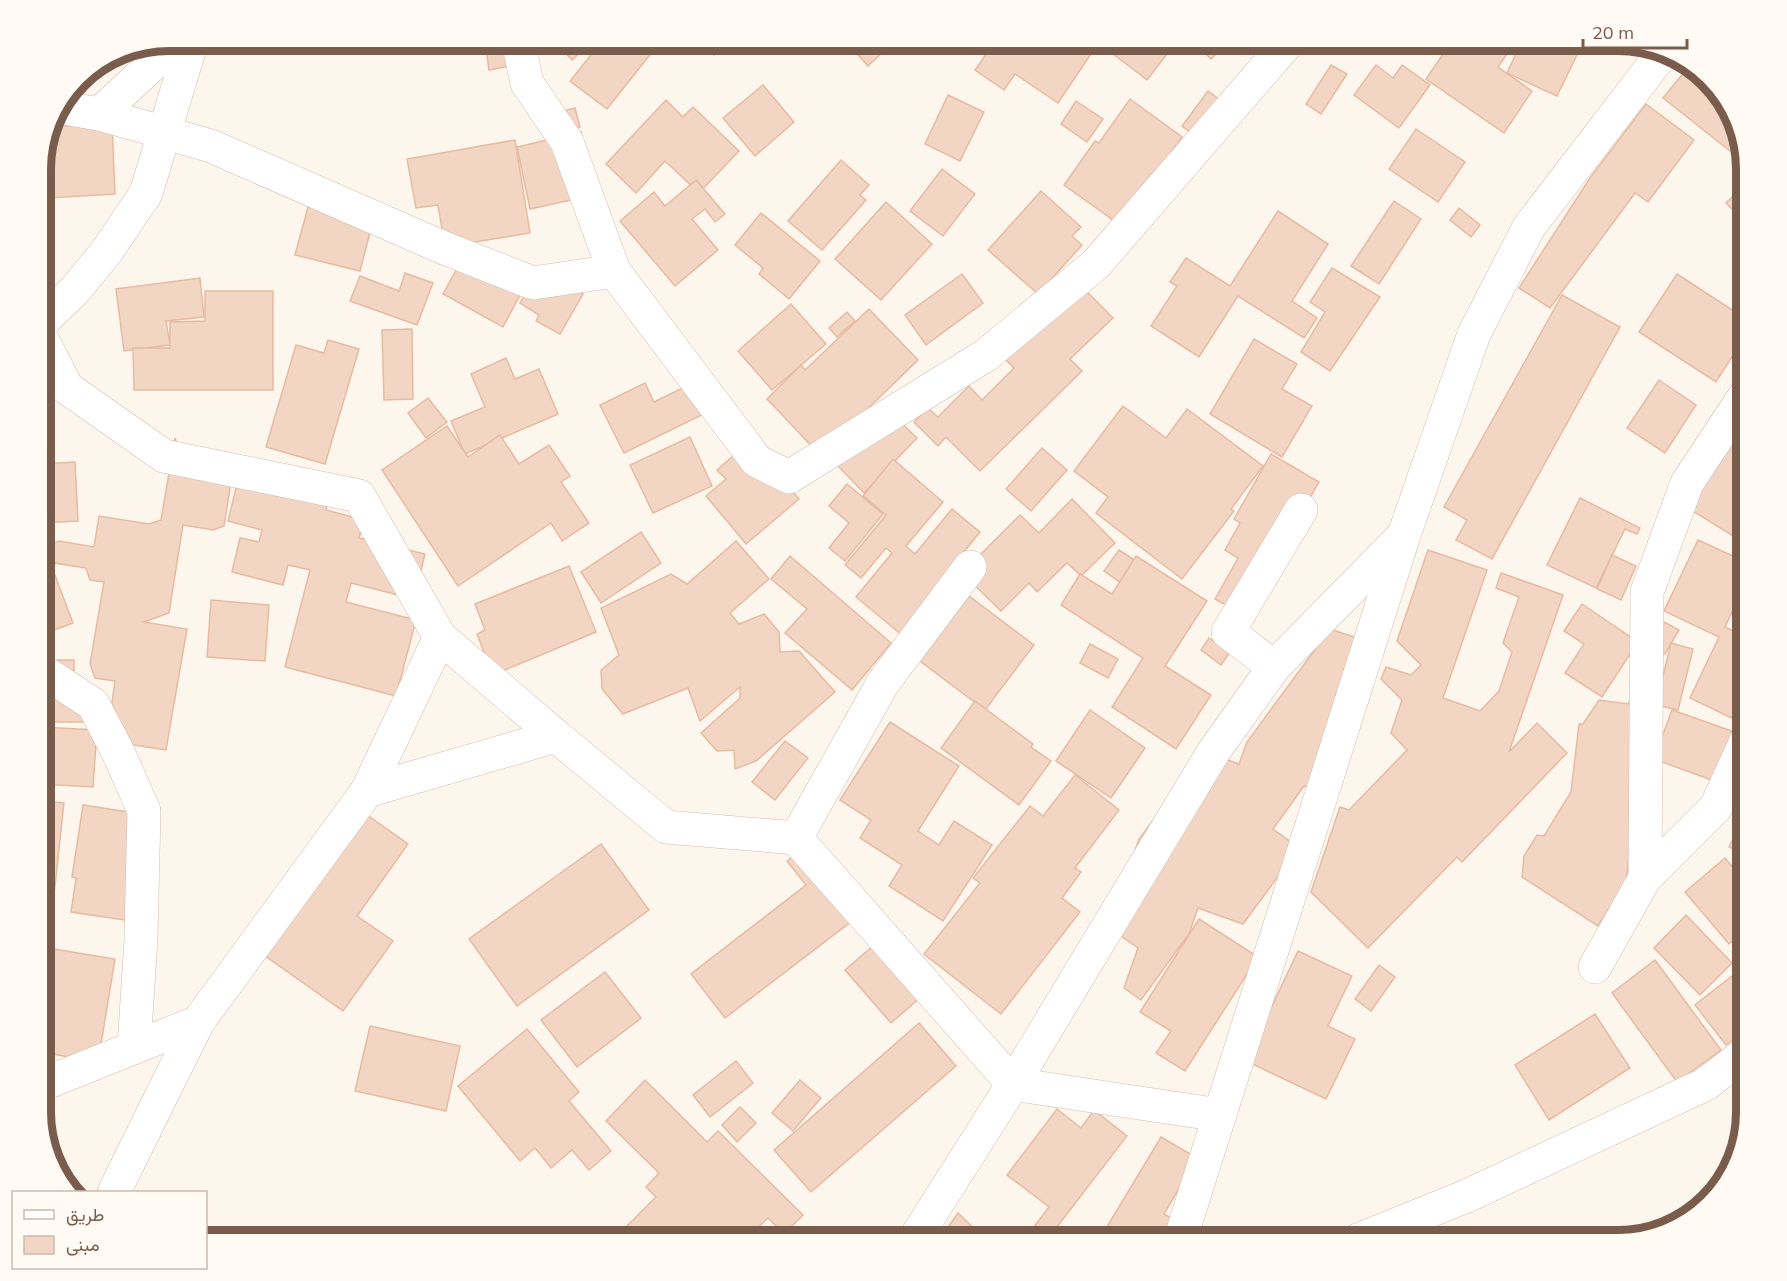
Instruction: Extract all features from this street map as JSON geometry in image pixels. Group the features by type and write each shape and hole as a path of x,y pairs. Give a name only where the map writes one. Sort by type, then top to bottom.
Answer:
{"street":[{"path":"99,114 166,51"},
{"path":"51,313 75,290 107,251 146,193 189,51"},
{"path":"520,51 527,83 567,142 614,271 757,461 789,477 986,355 1096,264 1280,51"},
{"path":"1183,1230 1404,535 1474,334 1529,227 1659,58"},
{"path":"68,109 99,114 211,146 444,248 533,283 614,271"},
{"path":"51,357 67,388 164,456 359,496 440,637 666,827 796,838 1013,1084 1221,1115"},
{"path":"1645,878 1647,592 1687,483 1736,409"},
{"path":"1274,667 1228,632 1301,510"},
{"path":"920,1230 1013,1084 1214,751 1274,667 1404,535"},
{"path":"796,838 882,683 970,567"},
{"path":"114,1191 198,1022 367,791 440,637"},
{"path":"51,677 93,704 119,754 144,811 141,939 134,1047"},
{"path":"367,791 556,736"},
{"path":"1595,967 1645,878 1716,807 1736,763"},
{"path":"51,1081 198,1022"},
{"path":"1383,1230 1469,1196 1706,1084 1736,1061"}],"building":[{"path":"486,51 530,51 532,62 489,70"},
{"path":"563,51 582,51 572,60"},
{"path":"594,51 653,51 607,109 570,81"},
{"path":"854,51 884,51 868,66"},
{"path":"988,51 1093,51 1058,103 1015,74 1004,90 975,70"},
{"path":"1116,51 1169,51 1147,80 1113,54"},
{"path":"1203,51 1219,51 1211,59"},
{"path":"1445,51 1509,51 1498,67 1532,91 1504,133 1426,79"},
{"path":"1517,51 1573,51 1578,53 1557,96 1507,73"},
{"path":"1331,65 1347,74 1321,114 1306,104"},
{"path":"1376,65 1393,78 1402,65 1430,85 1399,128 1354,95"},
{"path":"1685,71 1690,75 1716,103 1730,131 1734,146 1730,151 1663,98"},
{"path":"763,85 794,122 755,156 723,118"},
{"path":"1208,91 1224,103 1198,138 1182,126"},
{"path":"948,95 984,112 960,161 925,144"},
{"path":"1130,99 1182,137 1120,225 1064,185 1095,141 1099,143"},
{"path":"666,100 683,117 693,107 739,151 699,193 665,161 636,193 606,164"},
{"path":"1076,101 1103,119 1087,142 1061,124"},
{"path":"1646,104 1694,140 1648,202 1635,193 1550,308 1519,288 1590,178"},
{"path":"575,108 580,127 549,135 544,116"},
{"path":"112,123 115,194 51,198 51,161 59,126"},
{"path":"1416,129 1465,162 1438,202 1389,169"},
{"path":"581,132 594,195 530,209 517,147"},
{"path":"515,140 530,233 445,247 438,205 416,208 407,159"},
{"path":"841,160 869,185 860,195 866,200 822,250 788,221"},
{"path":"942,169 975,194 943,236 910,211"},
{"path":"696,180 725,214 715,222 705,209 692,219 718,250 675,286 620,221 654,192 665,206"},
{"path":"1041,191 1081,227 1072,236 1082,245 1038,294 988,250"},
{"path":"1736,193 1736,213 1726,203"},
{"path":"310,200 374,217 360,271 295,255"},
{"path":"1394,201 1421,219 1379,284 1351,266"},
{"path":"886,202 932,244 881,300 835,259"},
{"path":"1459,208 1480,225 1471,237 1450,220"},
{"path":"1278,211 1328,244 1292,301 1317,318 1304,338 1238,296 1199,357 1151,326 1177,286 1170,282 1186,258 1230,286"},
{"path":"761,213 820,261 789,299 759,274 763,268 735,245"},
{"path":"470,245 529,278 503,327 443,294"},
{"path":"1332,268 1380,297 1330,371 1301,352 1325,312 1310,302"},
{"path":"539,270 583,294 560,334 536,321 539,315 520,303"},
{"path":"405,273 433,283 417,325 350,301 360,276 399,291"},
{"path":"962,274 983,303 926,345 905,315"},
{"path":"1677,274 1736,312 1736,351 1716,382 1639,332"},
{"path":"200,278 204,317 166,321 170,345 124,351 116,289"},
{"path":"1081,286 1113,318 1070,359 1082,371 980,471 946,437 938,446 914,422 928,408 938,417 969,386 982,400 1014,368 1006,360"},
{"path":"205,291 273,291 273,390 134,390 133,348 170,348 170,322 205,321"},
{"path":"1562,295 1620,327 1492,559 1456,540 1467,520 1444,507"},
{"path":"791,304 826,344 772,390 738,351"},
{"path":"869,309 918,360 820,455 767,399 801,365 805,370"},
{"path":"847,312 855,321 837,337 829,328"},
{"path":"412,329 413,399 384,400 382,330"},
{"path":"1254,339 1297,364 1282,389 1312,406 1282,457 1210,414"},
{"path":"328,340 359,349 325,464 266,447 296,345 324,353"},
{"path":"506,358 515,379 539,369 558,414 465,454 451,421 485,407 471,374"},
{"path":"699,380 714,409 624,453 600,405 645,383 654,402"},
{"path":"1659,380 1696,405 1665,453 1627,428"},
{"path":"428,398 447,422 426,438 408,413"},
{"path":"1123,406 1166,438 1187,409 1263,466 1231,509 1234,511 1182,579 1096,513 1108,497 1074,471"},
{"path":"890,412 917,438 864,493 838,466"},
{"path":"1736,420 1736,538 1683,505"},
{"path":"447,426 468,457 500,435 519,464 549,445 570,476 561,482 589,523 562,541 551,523 458,586 382,470"},
{"path":"690,437 712,486 653,513 630,465"},
{"path":"175,438 183,461 233,470 224,526 213,530 183,525 169,613 144,622 187,629 166,750 127,744 112,703 115,681 95,678 90,664 104,582 90,580 86,568 51,563 51,544 59,541 94,547 99,516 149,524 161,520"},
{"path":"749,442 799,499 746,544 706,496 726,479 717,470"},
{"path":"1042,448 1067,470 1031,511 1006,489"},
{"path":"1271,454 1319,482 1243,615 1215,599 1238,558 1225,550 1240,523 1234,519"},
{"path":"893,459 943,502 906,546 915,554 952,509 980,532 944,576 903,636 856,597 892,553 886,548 861,578 845,565 886,515 863,496"},
{"path":"75,462 78,521 51,522 51,463"},
{"path":"241,468 330,491 326,510 364,520 359,538 425,554 414,599 351,583 346,602 416,620 396,696 285,667 310,570 288,565 283,585 232,572 240,538 259,542 262,530 228,521"},
{"path":"847,484 883,514 845,561 829,548 849,523 829,506"},
{"path":"1580,498 1640,528 1637,534 1625,529 1596,588 1547,565"},
{"path":"1072,499 1115,543 1081,576 1067,563 1037,592 1029,583 1001,611 962,573 1020,515 1039,533"},
{"path":"641,532 661,563 601,603 581,572"},
{"path":"1698,540 1736,557 1736,603 1725,627 1736,632 1736,720 1690,698 1719,637 1664,611"},
{"path":"736,541 769,579 730,613 739,624 764,614 779,632 780,652 799,651 835,692 756,761 735,769 734,750 717,751 701,733 740,698 740,687 700,721 688,688 623,714 602,689 601,670 619,655 601,608 671,574 687,584"},
{"path":"1119,550 1136,561 1121,583 1104,571"},
{"path":"1428,550 1487,570 1443,698 1480,711 1499,691 1512,652 1503,643 1519,597 1496,588 1501,573 1563,595 1509,752 1537,723 1567,753 1462,862 1457,857 1368,948 1311,892 1340,807 1349,810 1407,750 1391,733 1402,700 1381,679 1386,667 1411,675 1421,665 1397,641"},
{"path":"1612,555 1636,566 1621,600 1597,589"},
{"path":"790,556 891,643 852,690 785,633 807,609 771,579"},
{"path":"1136,556 1207,601 1165,666 1211,695 1176,749 1112,707 1143,658 1061,605 1080,574 1112,594"},
{"path":"51,565 73,623 51,631"},
{"path":"569,566 596,632 493,675 477,634 485,630 475,604"},
{"path":"969,596 1034,645 985,710 920,661"},
{"path":"211,600 269,605 265,661 207,657"},
{"path":"1582,604 1638,642 1602,697 1565,673 1584,644 1564,631"},
{"path":"1664,622 1679,630 1665,654 1650,646"},
{"path":"1330,629 1360,639 1318,791 1304,786 1273,829 1299,848 1243,924 1198,908 1189,934 1141,1000 1124,988 1138,948 1108,927 1139,839 1166,803 1222,758 1239,764 1247,742"},
{"path":"1209,638 1230,652 1221,665 1201,650"},
{"path":"1671,643 1693,649 1678,710 1656,705"},
{"path":"1090,644 1118,659 1108,678 1080,663"},
{"path":"51,660 74,660 74,697 91,722 51,722"},
{"path":"1650,670 1626,882 1598,926 1522,877 1524,856 1537,835 1544,836 1571,792 1579,724 1583,724 1599,700 1628,704"},
{"path":"975,701 1033,744 1031,747 1051,761 1019,805 941,748"},
{"path":"1090,710 1145,748 1111,798 1056,761"},
{"path":"1672,710 1736,732 1736,764 1728,786 1654,759"},
{"path":"890,722 959,766 918,831 939,845 954,821 992,845 943,921 889,886 902,865 860,838 871,820 840,800"},
{"path":"51,728 97,730 93,787 51,785"},
{"path":"785,741 808,758 775,800 752,782"},
{"path":"1075,775 1119,810 1075,868 1081,872 1062,898 1080,912 1001,1014 924,954 980,883 973,878 1030,806 1043,816"},
{"path":"51,802 64,803 51,923"},
{"path":"83,805 148,815 131,921 71,912 76,878 72,877"},
{"path":"363,812 408,844 357,916 393,941 343,1011 261,953"},
{"path":"1736,833 1736,851 1729,847"},
{"path":"812,841 865,911 725,1018 691,974 806,885 787,861"},
{"path":"601,844 649,910 517,1006 469,939"},
{"path":"1725,858 1736,871 1736,938 1729,944 1685,892"},
{"path":"1686,915 1732,963 1700,995 1654,948"},
{"path":"1199,919 1258,957 1185,1071 1156,1053 1171,1031 1140,1012"},
{"path":"889,932 935,985 891,1023 845,970"},
{"path":"54,949 115,959 98,1062 51,1054 51,963"},
{"path":"1298,951 1352,976 1328,1026 1355,1039 1326,1099 1246,1061"},
{"path":"1655,960 1721,1050 1677,1082 1612,993"},
{"path":"1379,965 1395,977 1371,1011 1355,999"},
{"path":"605,972 641,1018 577,1067 541,1020"},
{"path":"1732,976 1736,982 1736,1038 1726,1045 1695,1005"},
{"path":"1595,1014 1630,1068 1549,1120 1515,1065"},
{"path":"919,1023 956,1066 811,1192 774,1150"},
{"path":"370,1026 460,1046 446,1111 355,1091"},
{"path":"527,1029 579,1092 569,1101 611,1151 589,1170 572,1150 551,1168 535,1148 520,1161 458,1086"},
{"path":"736,1061 753,1083 710,1117 693,1095"},
{"path":"645,1080 707,1142 718,1131 803,1215 788,1230 780,1230 768,1218 755,1230 623,1230 656,1197 646,1187 659,1173 606,1121"},
{"path":"800,1080 821,1098 793,1131 772,1113"},
{"path":"740,1107 756,1123 737,1142 722,1125"},
{"path":"1057,1109 1081,1128 1094,1110 1127,1136 1055,1230 1032,1230 1049,1207 1007,1175"},
{"path":"1161,1137 1197,1158 1164,1214 1185,1226 1182,1230 1105,1230"},
{"path":"958,1213 976,1230 946,1230"}]}
